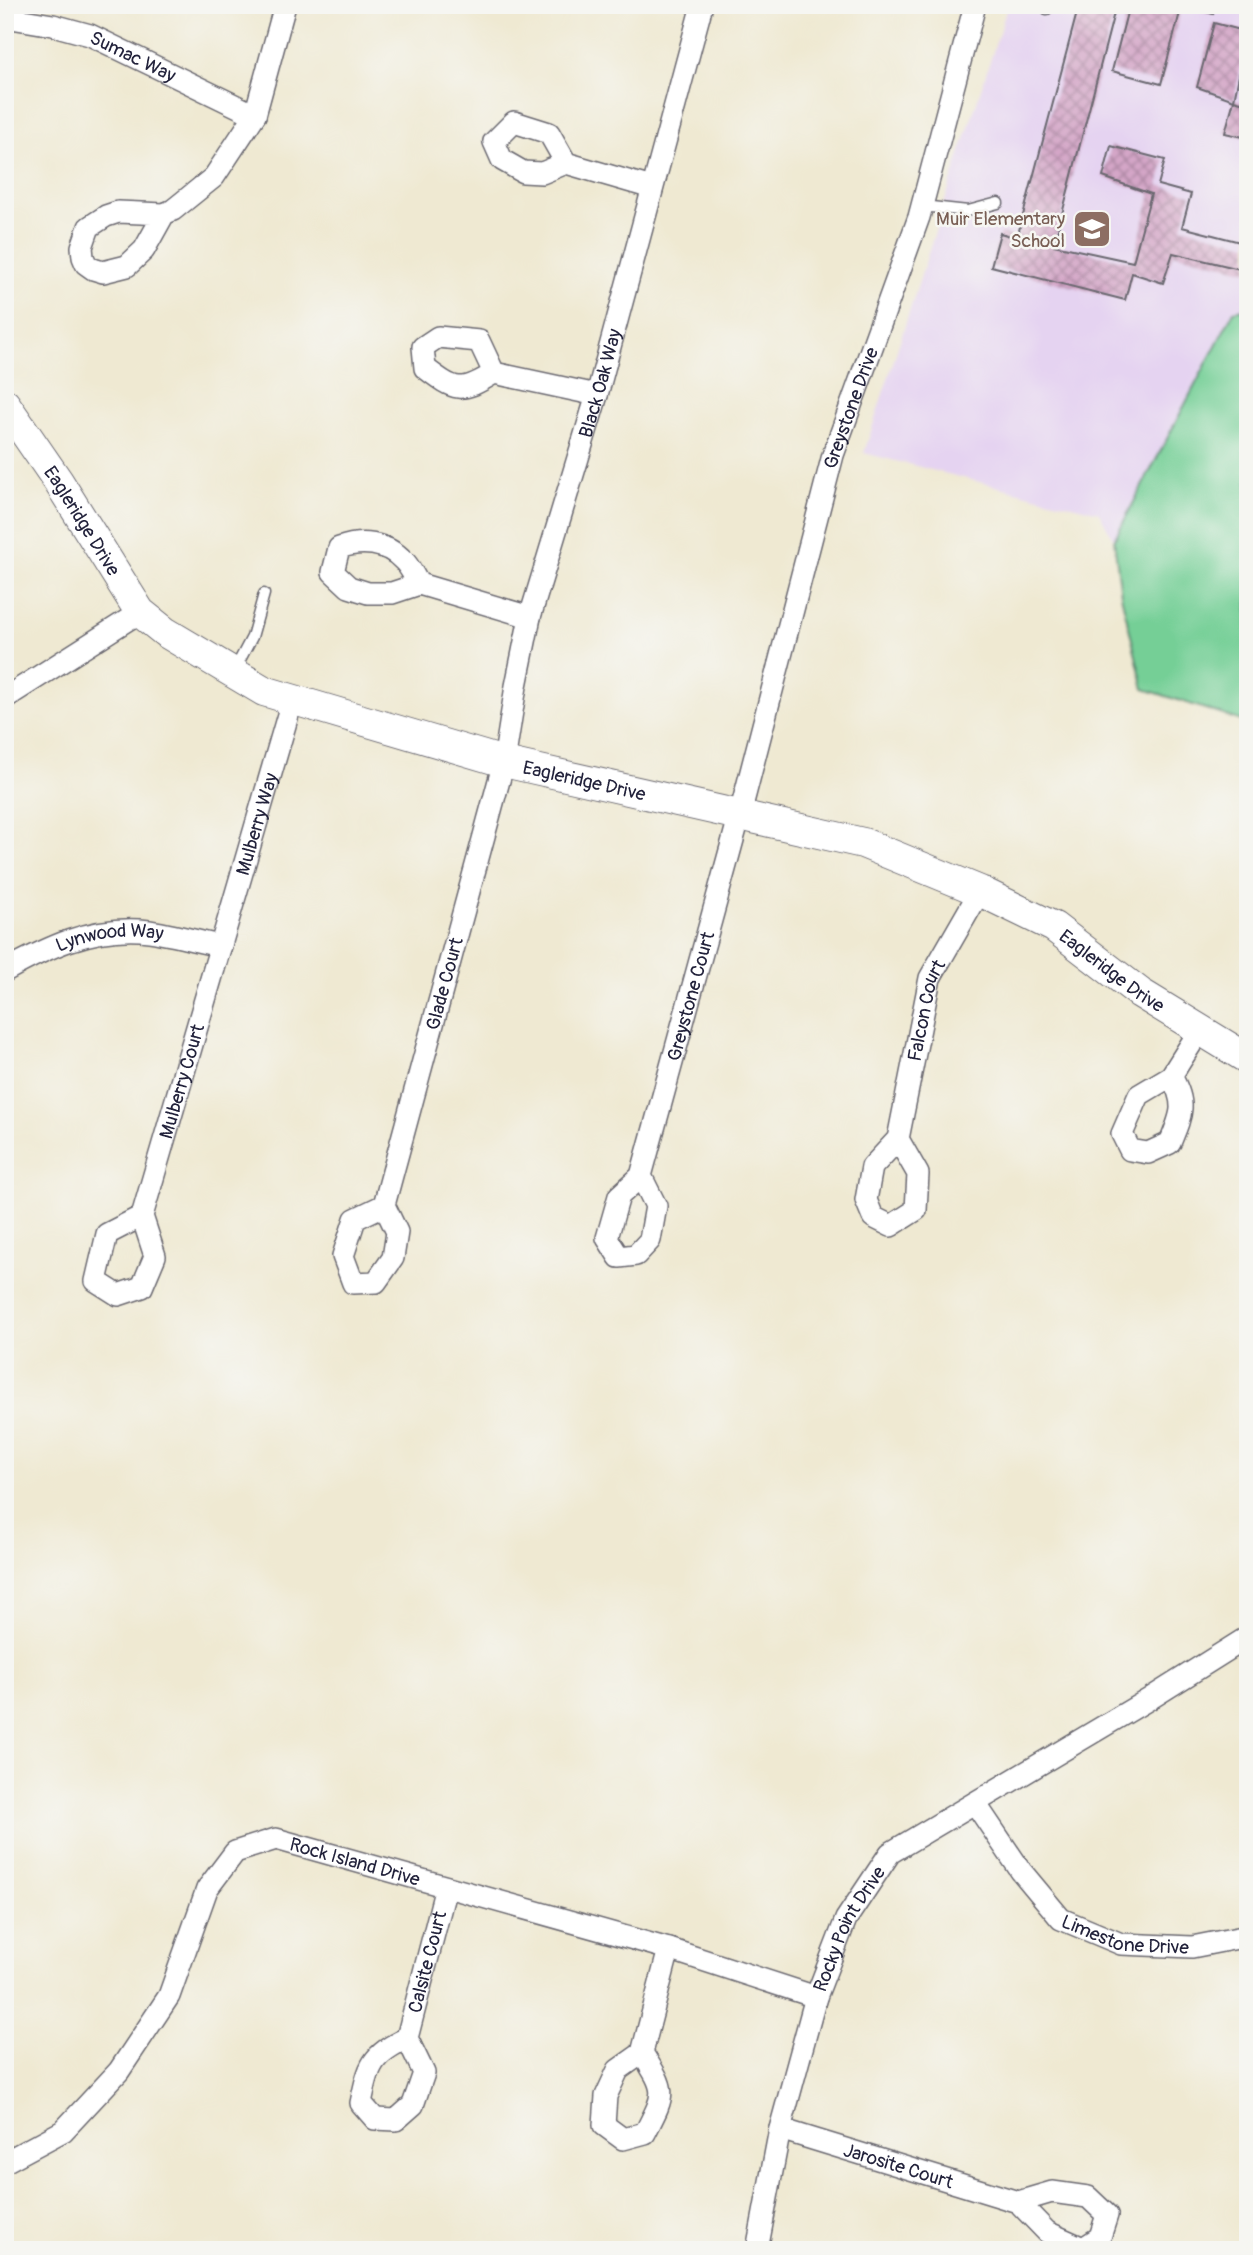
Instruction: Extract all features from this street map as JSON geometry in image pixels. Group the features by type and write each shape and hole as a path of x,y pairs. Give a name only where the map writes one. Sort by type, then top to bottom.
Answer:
{"street":[{"path":"164,214 173,210 214,177 255,115 285,5"},
{"name":"Black Oak Way","path":"504,762 530,617 597,395 702,5"},
{"name":"Greystone Drive","path":"740,814 833,455 922,206 975,5"},
{"name":"Sumac Way","path":"5,17 53,25 90,35 255,115"},
{"path":"566,163 652,188"},
{"path":"494,373 597,395"},
{"name":"Eagleridge Drive","path":"5,404 58,481 140,612 165,632 264,691 504,762 863,843 980,891 1054,927 1140,993 1248,1059"},
{"path":"419,584 530,617"},
{"path":"5,698 140,612"},
{"name":"Mulberry Way","path":"221,946 292,701"},
{"name":"Glade Court","path":"384,1205 504,762"},
{"name":"Greystone Court","path":"641,1176 740,814"},
{"name":"Falcon Court","path":"898,1139 930,978 980,891"},
{"name":"Lynwood Way","path":"5,971 48,947 98,932 140,930 221,946"},
{"name":"Mulberry Court","path":"142,1216 221,946"},
{"path":"1171,1076 1199,1030"},
{"name":"Rocky Point Drive","path":"757,2250 780,2129 816,1997 846,1919 890,1853 1248,1637"},
{"name":"Limestone Drive","path":"975,1803 1021,1871 1061,1919 1121,1944 1192,1947 1248,1936"},
{"name":"Rock Island Drive","path":"5,2162 63,2131 120,2071 169,1996 207,1889 235,1852 276,1839 669,1949 816,1997"},
{"name":"Calsite Court","path":"407,2038 446,1887"},
{"path":"642,2053 669,1949"},
{"name":"Jarosite Court","path":"780,2129 1018,2203"}],"lane":[{"path":"922,206 968,211 998,203"},
{"path":"233,673 252,637 264,594"}],"shaded area":[{"name":"Muir Elementary School","path":"1008,5 1248,5 1248,723 1144,689 1121,595 1114,540 1099,512 864,453"}],"green space":[{"path":"1248,308 1248,723 1144,689 1121,595 1114,540 1234,311"}],"building":[{"path":"1079,5 1116,5 1054,245 1133,262 1151,194 1103,177 1111,146 1165,160 1158,185 1191,194 1182,227 1248,244 1248,271 1173,253 1163,283 1132,273 1125,300 991,266 1000,233 1017,238"},
{"path":"1129,5 1182,5 1161,84 1112,71"},
{"path":"1183,5 1215,5 1213,14"},
{"path":"1214,23 1248,32 1234,100 1197,87"},
{"path":"1234,100 1248,104 1248,138 1225,133"}],"place":[{"name":"Muir Elementary School","path":"1092,229"}]}
